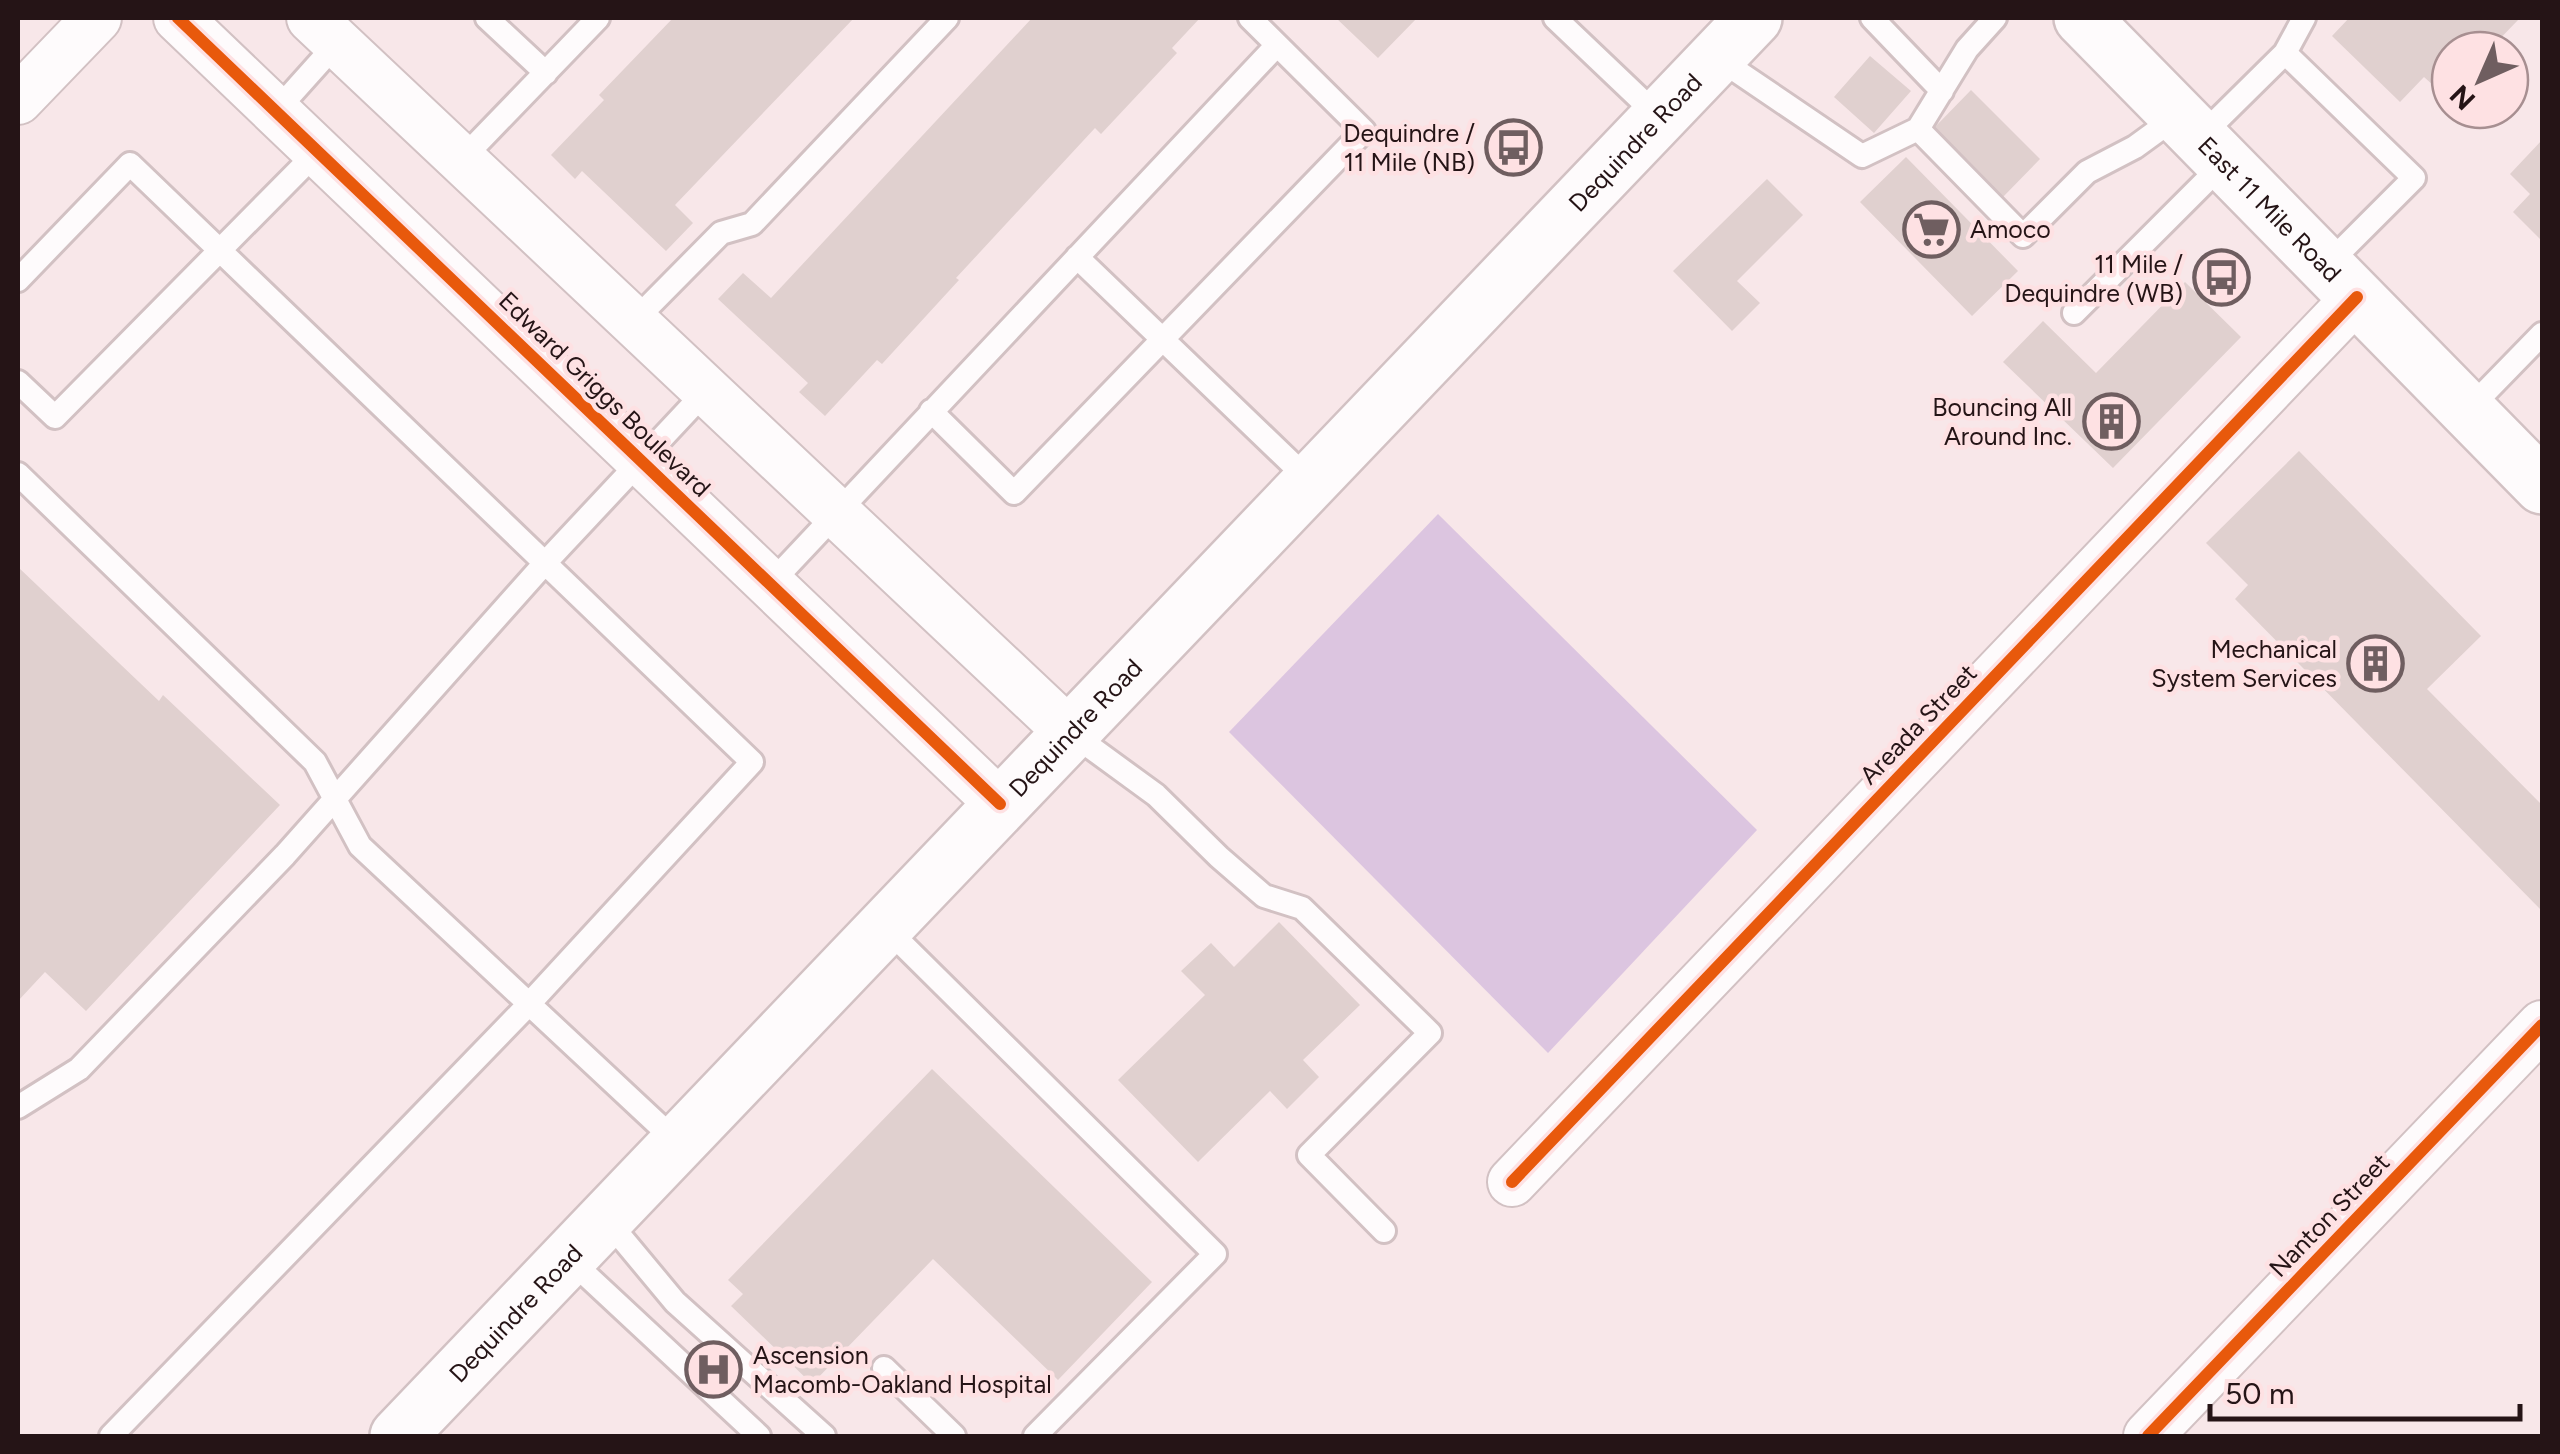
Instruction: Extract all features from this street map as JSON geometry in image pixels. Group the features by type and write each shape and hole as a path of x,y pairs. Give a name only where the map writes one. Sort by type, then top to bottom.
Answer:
{"main road":[{"name":"Dequindre Road","path":"398,1436 1754,18"},
{"name":"East 11 Mile Road","path":"2082,18 2542,486"}],"street":[{"path":"18,100 97,18"},
{"name":"Edward Griggs Boulevard","path":"178,18 1000,804"},
{"path":"324,30 1069,732"},
{"name":"Areada Street","path":"1512,1182 2342,282"},
{"name":"Nanton Street","path":"2148,1436 2542,1026"}],"lane":[{"path":"487,18 546,73"},
{"path":"462,159 598,18"},
{"path":"633,322 720,233 752,224 947,18"},
{"path":"931,411 1014,493 1364,132 1250,18"},
{"path":"1555,18 1659,117"},
{"path":"1872,18 1942,90"},
{"path":"1716,57 1862,156 1918,129 1967,49 1995,18"},
{"path":"2074,313 2201,138 2285,53 2304,18"},
{"path":"277,110 324,30"},
{"path":"771,584 1277,45"},
{"path":"2285,53 2414,178 2342,282"},
{"path":"1918,129 2023,236 2087,172 2135,147 2201,138"},
{"path":"18,382 55,417 318,151"},
{"path":"18,280 130,164 752,762 529,1004 111,1436"},
{"path":"1077,256 1310,481"},
{"path":"2468,410 2542,334"},
{"path":"18,1106 79,1068 335,802 545,563 706,391"},
{"path":"18,474 315,762 360,846 678,1143"},
{"path":"1069,732 1156,795 1264,896 1302,908 1430,1032 1309,1155 1384,1231"},
{"path":"884,926 1215,1254 1035,1436"},
{"path":"606,1219 676,1302 824,1436"},
{"path":"568,1258 759,1436"},
{"path":"884,1368 954,1436"}],"shaded area":[{"path":"1438,514 1757,830 1548,1053 1229,732"}],"building":[{"path":"673,18 854,18 675,205 693,223 666,251 582,171 575,179 551,155 604,100 599,95"},
{"path":"1032,18 1200,18 1172,48 1177,53 1101,134 1095,128 882,364 877,360 825,416 799,392 808,383 718,299 743,273 771,298"},
{"path":"1336,18 1417,18 1378,58"},
{"path":"2349,18 2520,18 2508,30 2430,30 2430,82 2424,77 2400,102 2332,36"},
{"path":"1870,56 1911,91 1874,133 1834,97"},
{"path":"1971,90 2040,159 2003,197 1934,128"},
{"path":"2542,140 2540,239 2513,212 2530,194 2510,174"},
{"path":"1906,157 2018,271 1972,316 1860,202"},
{"path":"1767,179 1803,215 1737,281 1760,303 1732,331 1673,271"},
{"name":"Bouncing All Around Inc.","path":"2185,282 2241,337 2113,468 2003,362 2043,321 2096,373"},
{"name":"Mechanical System Services","path":"2299,451 2481,636 2427,689 2542,805 2542,911 2235,599 2248,585 2206,543"},
{"path":"18,567 159,701 163,695 280,805 86,1011 45,972 18,1001"},
{"path":"1279,922 1360,1005 1303,1060 1319,1077 1287,1109 1270,1091 1198,1162 1118,1080 1205,995 1181,971 1211,943 1234,967"},
{"path":"932,1069 1152,1282 1058,1380 933,1259 812,1384 731,1306 743,1294 728,1280"}],"cycle path":[{"path":"178,18 1000,804"},
{"path":"1512,1182 2357,297"},
{"path":"2148,1436 2542,1025"}],"place":[{"name":"Dequindre / 11 Mile (NB)","path":"1514,147"},
{"name":"Amoco","path":"1931,229"},
{"name":"11 Mile / Dequindre (WB)","path":"2222,278"},
{"name":"Bouncing All Around Inc.","path":"2111,421"},
{"name":"Mechanical System Services","path":"2376,663"},
{"name":"Ascension Macomb-Oakland Hospital","path":"714,1369"}]}
